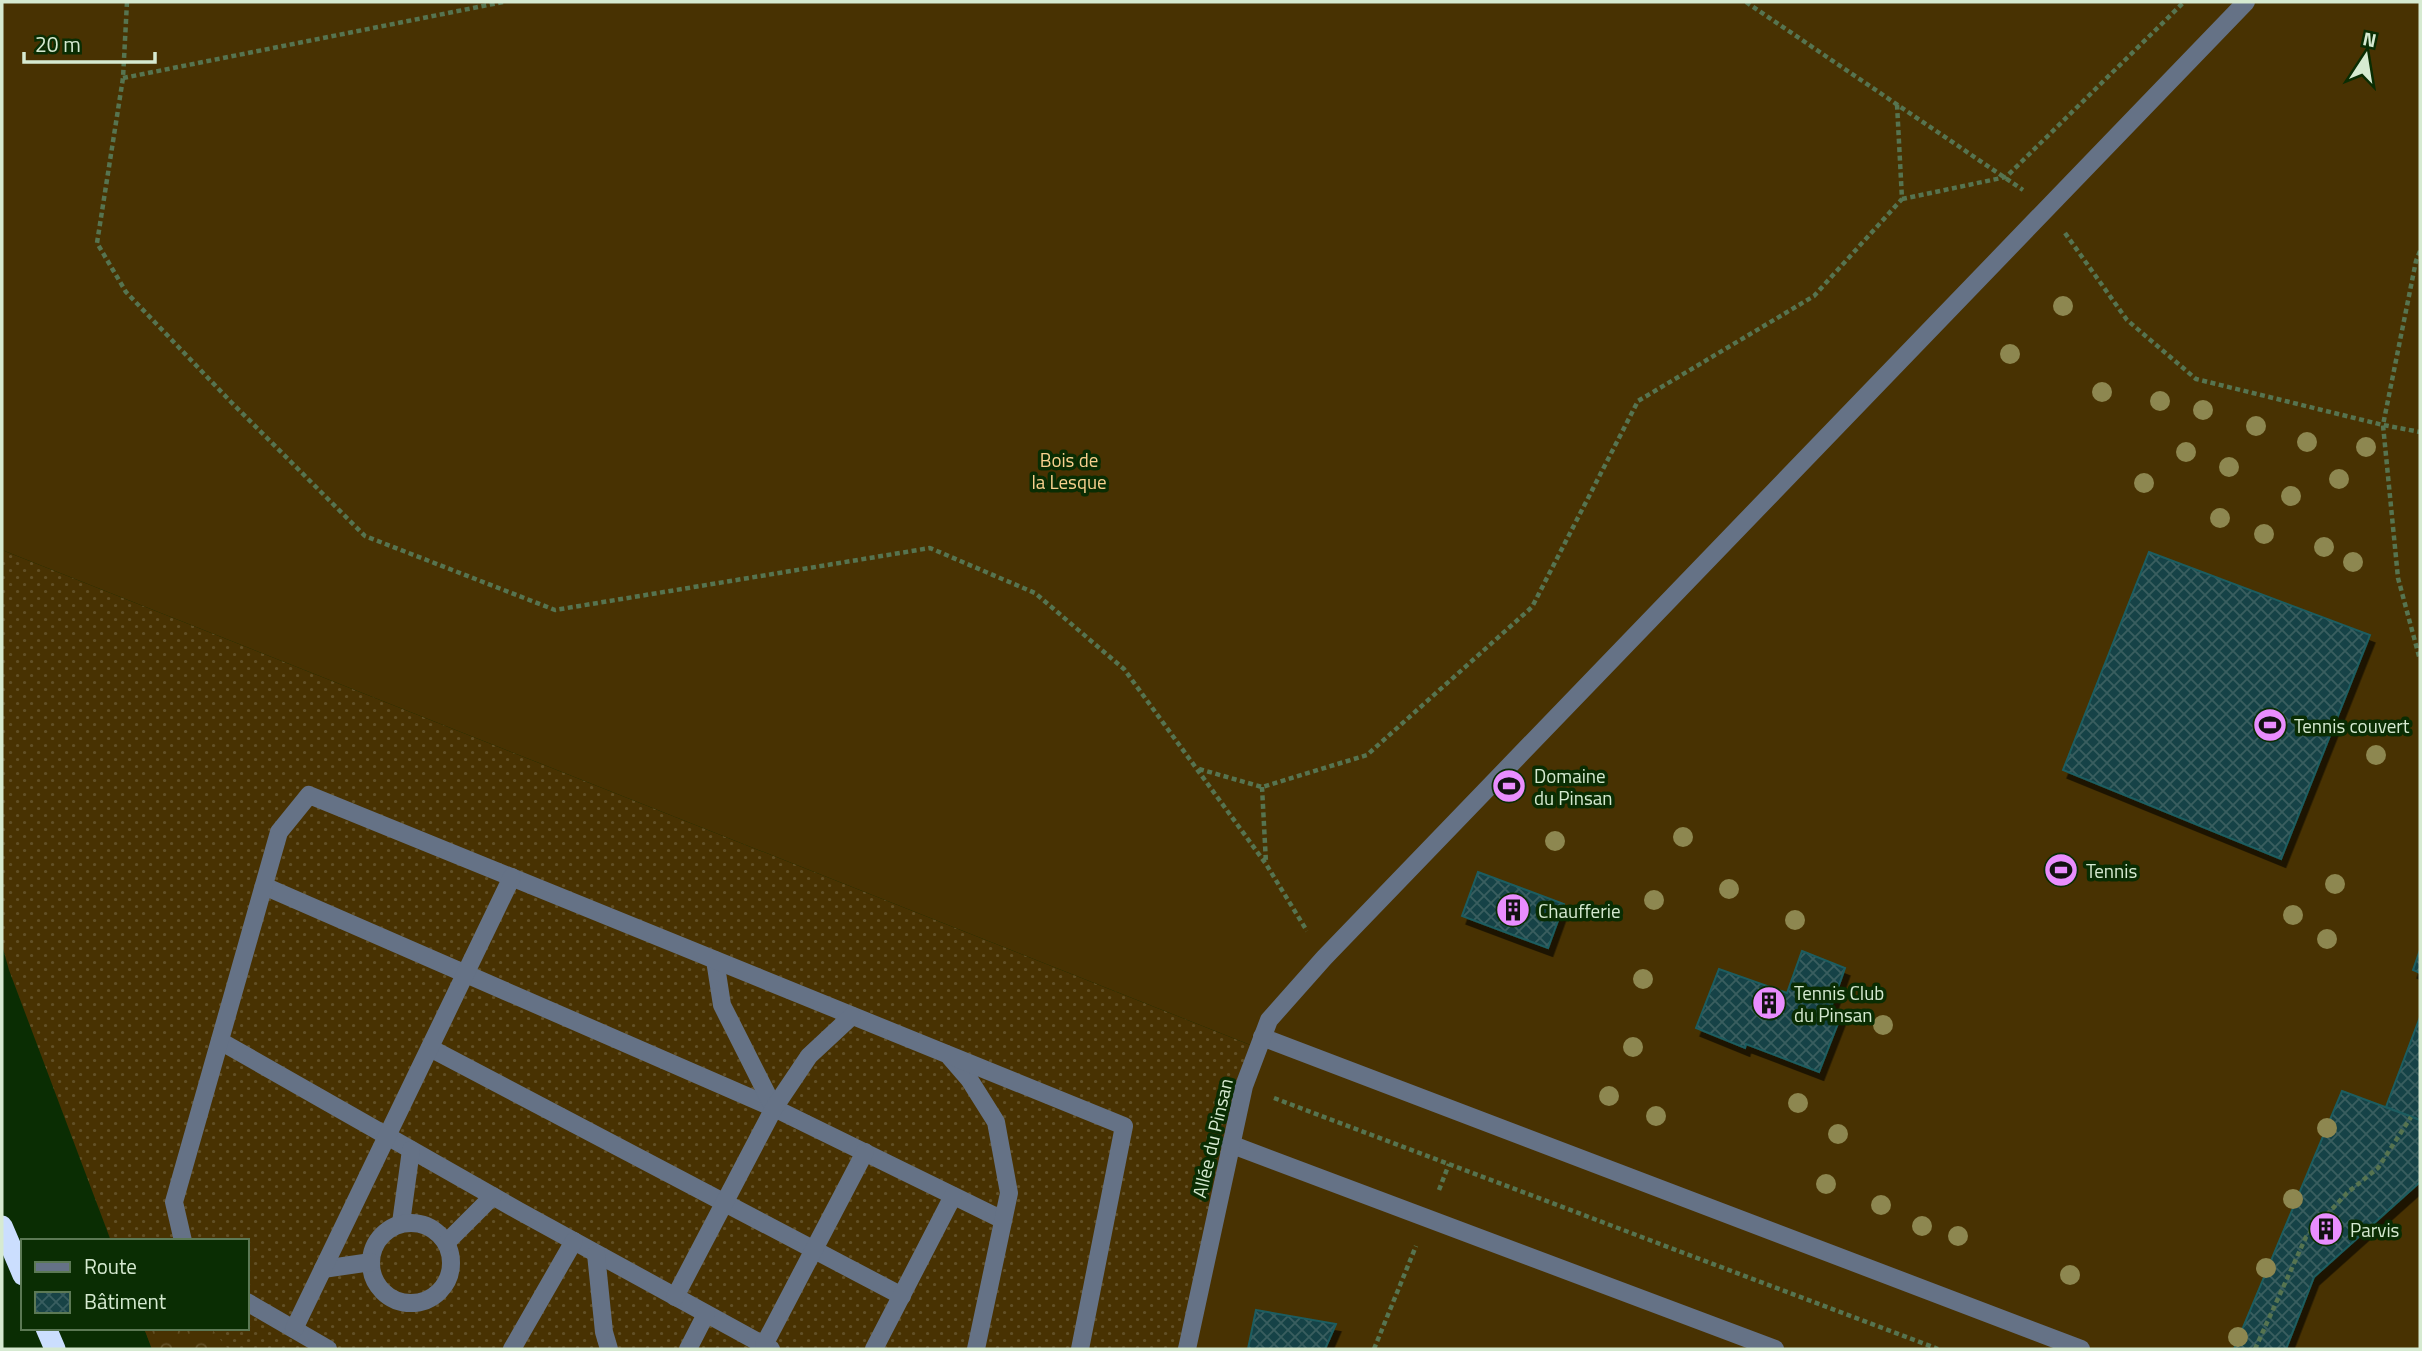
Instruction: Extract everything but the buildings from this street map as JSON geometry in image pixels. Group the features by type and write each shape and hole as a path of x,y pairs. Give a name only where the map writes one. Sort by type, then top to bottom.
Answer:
{"highway":[{"path":"2,1226 21,1270"},
{"path":"47,1330 55,1349"}],"street":[{"name":"Allée du Pinsan","path":"1187,1349 1244,1086 1269,1020 1324,958 2246,2"},
{"path":"183,1239 174,1202 279,832 309,794 1124,1126 1080,1349"},
{"path":"294,1329 512,877"},
{"path":"264,886 774,1108 1003,1220"},
{"path":"715,960 722,1005 774,1108"},
{"path":"676,1297 774,1108 809,1056 852,1016"},
{"path":"1262,1037 2081,1349"},
{"path":"220,1041 596,1254 767,1347 865,1152"},
{"path":"430,1048 902,1296"},
{"path":"948,1055 969,1079 996,1122 1009,1193 976,1349"},
{"path":"1230,1144 1775,1349"},
{"path":"401,1223 411,1150"},
{"path":"446,1243 493,1196"},
{"path":"874,1349 953,1196"},
{"path":"413,1222 438,1233 451,1256 446,1282 426,1300 413,1303 388,1296 373,1275 370,1262 379,1238 401,1223 413,1222"},
{"path":"512,1349 573,1241"},
{"path":"596,1254 604,1332 609,1349"},
{"path":"323,1269 370,1262"},
{"path":"248,1303 328,1349"},
{"path":"688,1349 706,1314"}],"path":[{"path":"127,2 123,78 97,243 127,292 231,402 365,536 555,610 930,548 1035,593 1124,669 1266,864 1324,958"},
{"path":"123,78 503,2"},
{"path":"1198,769 1262,787 1367,755 1532,607 1638,401 1814,296 1902,199 2006,177 2184,2"},
{"path":"1897,104 1902,199"},
{"path":"2420,251 2383,425 2398,579 2420,660"},
{"path":"2383,425 2420,432"},
{"path":"1262,787 1266,864"},
{"path":"1244,1086 1938,1349"},
{"path":"2255,1349 2306,1237 2347,1193 2378,1168 2411,1117"},
{"path":"1374,1349 1405,1273"}],"green space":[{"name":"Domaine du Pinsan","path":"2,2 2420,2 2420,1349 1187,1349 1258,1048 2,550"},
{"path":"2,550 1258,1048 1187,1349 152,1349 145,1330 248,1330 248,1239 110,1239 2,945"},
{"path":"145,1330 213,1330 228,1349 152,1349"}],"place":[{"name":"Tennis couvert","path":"2270,725"},
{"name":"Domaine du Pinsan","path":"1509,786"},
{"name":"Tennis","path":"2061,870"},
{"name":"Chaufferie","path":"1513,910"},
{"name":"Tennis Club du Pinsan","path":"1769,1003"},
{"name":"Parvis","path":"2326,1229"}],"park label":[{"name":"Bois de la Lesque","path":"1069,470"}]}
